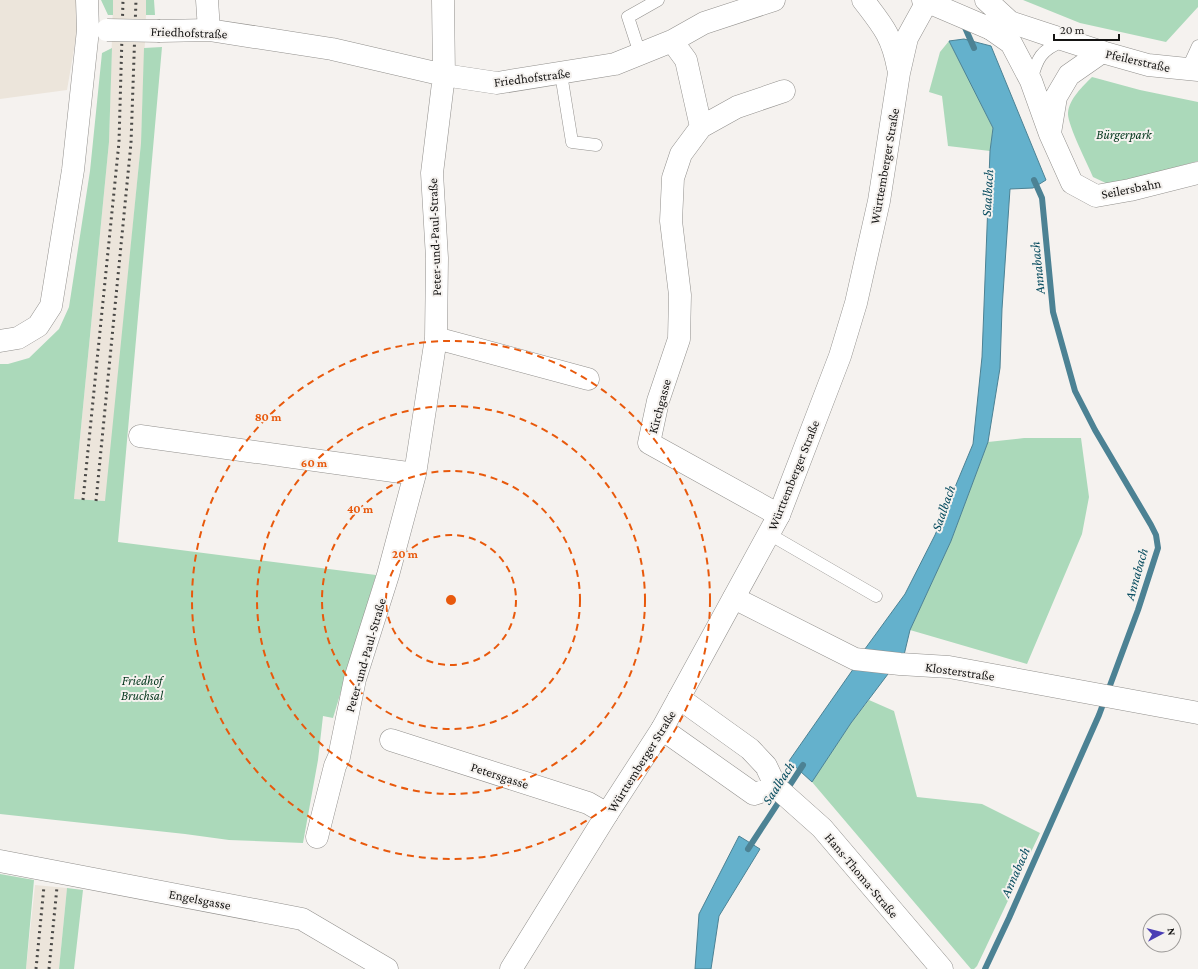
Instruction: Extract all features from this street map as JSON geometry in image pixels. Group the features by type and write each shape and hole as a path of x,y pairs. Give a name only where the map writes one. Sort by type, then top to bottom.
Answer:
{"street":[{"path":"0,341 18,338 38,326 51,306 98,30 87,0"},
{"path":"207,0 209,30"},
{"name":"Peter-und-Paul-Straße","path":"317,837 335,766 339,757 356,678 388,575 415,474 436,338 438,258 432,173 444,75 443,0"},
{"name":"Friedhofstraße","path":"98,30 209,30 332,49 444,75 497,83 561,74 615,64 672,40 704,23 774,0"},
{"path":"863,0 884,27 894,45 900,74"},
{"name":"Pfeilerstraße","path":"986,0 995,25"},
{"name":"Württemberger Straße","path":"512,969 662,729 774,524 840,356 856,303 879,200 907,38 927,1"},
{"name":"Pfeilerstraße","path":"927,1 995,25 1065,40 1102,52 1161,67 1192,70"},
{"name":"Seilersbahn","path":"995,25 1011,43 1030,81 1050,134 1072,183 1096,196 1130,190 1198,173"},
{"path":"672,40 686,60 701,127 737,108 784,91"},
{"path":"1050,134 1056,97 1069,75 1102,52"},
{"name":"Kirchgasse","path":"701,127 681,154 673,178 671,221 680,295 678,339 658,401 649,443 774,524"},
{"path":"436,338 588,379"},
{"path":"140,436 415,474"},
{"name":"Klosterstraße","path":"734,598 855,659 949,667 1198,713"},
{"name":"Hans-Thoma-Straße","path":"680,698 750,749 766,766 776,787 822,828 940,967"},
{"path":"662,729 754,794 776,787"},
{"name":"Petersgasse","path":"391,740 588,803 608,814"},
{"name":"Engelsgasse","path":"0,861 302,919 387,969"}],"lane":[{"path":"640,54 628,17 658,0"},
{"path":"1030,81 1035,65 1047,47 1065,40"},
{"path":"1192,70 1198,46"},
{"path":"561,74 572,142 596,145"},
{"path":"774,524 876,596"}],"shaded area":[{"path":"0,0 78,0 78,26 67,90 0,99"},
{"path":"113,0 146,0 146,15 141,143 106,501 74,499 109,142"},
{"path":"35,885 67,888 59,969 26,969"}],"green space":[{"path":"101,0 113,0 113,15 108,15"},
{"path":"146,0 154,0 155,15 146,15"},
{"path":"1023,0 1198,0 1198,7 1166,42 1080,23"},
{"path":"949,41 993,128 990,151 948,146 942,96 929,92 940,52"},
{"name":"Friedhof Bruchsal","path":"162,47 118,542 376,575 333,718 323,716 318,760 303,843 229,840 0,814 0,364 8,364 29,358 59,329 69,307 90,171 102,53 112,48 109,142 74,499 105,501 141,143 144,48"},
{"name":"Bürgerpark","path":"1092,77 1140,90 1198,102 1198,161 1110,185 1093,177 1074,135 1068,113 1074,98"},
{"path":"1024,438 1081,438 1089,497 1082,534 1027,664 910,630 951,541 988,442"},
{"path":"869,700 894,711 917,797 982,804 1040,833 977,966 974,969 971,969 812,782 851,723"},
{"path":"0,874 34,880 26,969 0,969"},
{"path":"67,888 83,890 74,969 59,969"}],"water":[{"path":"964,39 991,46 1046,180 1033,188 1010,189 1002,309 1000,368 988,442 951,541 910,630 904,655 862,653 905,594 935,535 973,444 982,357 990,151 993,128 949,41"},
{"path":"856,665 891,670 851,723 812,782 789,761"},
{"path":"739,836 760,849 719,916 711,969 695,969 699,914"}],"waterway":[{"name":"Saalbach","path":"963,23 974,48"},
{"name":"Annabach","path":"985,969 1099,715 1138,610 1158,548 1156,535 1151,525 1095,430 1075,391 1053,312 1042,198 1034,180"},
{"name":"Saalbach","path":"748,849 803,765"}],"railway":[{"path":"83,500 119,142 123,0"},
{"path":"96,501 131,143 136,0"},
{"path":"36,969 44,886"},
{"path":"49,969 57,887"}]}
